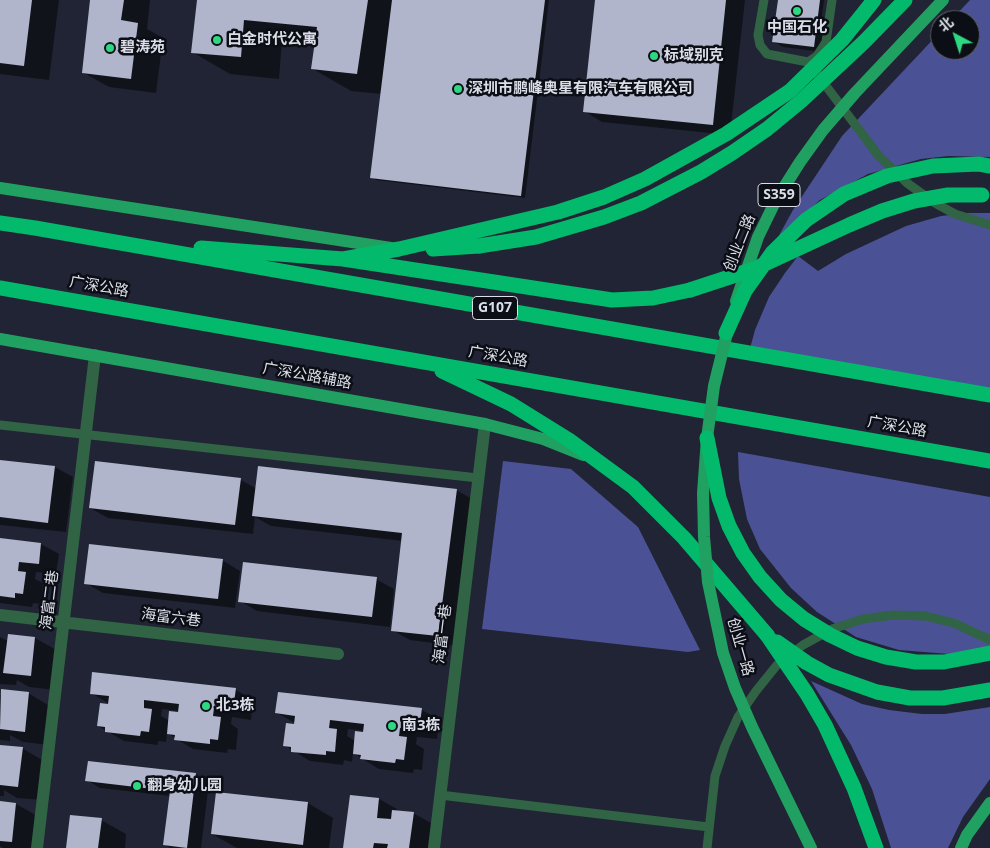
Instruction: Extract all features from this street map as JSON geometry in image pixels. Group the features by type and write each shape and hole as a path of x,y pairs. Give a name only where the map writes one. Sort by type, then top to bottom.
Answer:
{"highway":[{"path":"343,260 399,250 515,224 604,197 645,178 726,134 790,91 811,66 842,40 874,0"},
{"path":"399,250 479,246 536,237 604,217 640,203 732,154 767,128 801,101 864,42 905,0"},
{"path":"726,333 745,291 772,253 806,220 844,194 887,176 932,166 979,164 990,166"},
{"path":"107,240 343,260 612,300 653,298 690,290 754,269 866,218 914,200 948,195 990,196"},
{"name":"G107","path":"0,223 107,240 990,395"},
{"name":"广深公路","path":"0,288 990,461"},
{"path":"415,360 463,380 511,404 570,440 603,463 658,510 767,635 808,694 825,725 854,788 876,848"},
{"path":"707,438 719,498 729,526 743,553 760,577 781,600 804,619 830,635 857,648 916,662 944,662 990,653"},
{"path":"767,635 806,663 829,675 877,692 910,698 944,698 990,690"}],"main road":[{"name":"创业二路","path":"707,438 714,386 726,333 758,237 776,200 800,162 854,93 943,0"},
{"path":"0,188 399,250"},
{"name":"广深公路辅路","path":"0,339 485,424 543,439 603,463"},
{"name":"创业一路","path":"707,438 703,493 704,537 708,582 723,653 735,688 752,727 811,848"},
{"path":"962,848 967,835 990,803"}],"street":[{"name":"海富二巷","path":"37,848 95,355"},
{"name":"海富一巷","path":"434,848 485,424"},
{"name":"海富六巷","path":"0,615 338,654"}],"lane":[{"path":"764,0 758,35 760,45 766,54 811,66 878,155 907,183 936,204 955,214 990,225"},
{"path":"811,66 826,42 832,0"},
{"path":"0,425 478,478"},
{"path":"707,848 715,776 724,746 738,717 756,691 777,665 803,644 840,626 864,619 894,615 925,616 954,623 990,640"},
{"path":"440,795 709,827"}],"shaded area":[{"path":"970,0 990,0 990,157 949,156 921,159 868,174 820,200 777,239 793,210 842,136 930,43 930,60 980,60 980,10 960,10"},
{"path":"990,213 990,393 749,352 755,330 769,297 798,256 818,271 846,254 906,226 941,216"},
{"path":"738,452 990,497 990,648 949,654 899,650 856,637 817,612 791,588 760,549 747,519 739,479"},
{"path":"503,461 571,469 638,527 700,650 688,652 482,629"},
{"path":"811,681 862,704 889,710 922,714 945,714 990,707 990,779 963,817 948,848 891,848 872,789 851,745"}],"building":[{"path":"0,0 32,0 24,66 0,63"},
{"name":"碧涛苑","path":"90,0 124,0 121,20 138,23 131,79 82,73"},
{"name":"白金时代公寓","path":"197,0 368,0 357,74 311,69 317,27 244,20 241,57 191,53"},
{"name":"深圳市鹏峰奥星有限汽车有限公司","path":"392,0 545,0 521,196 370,178"},
{"name":"标域别克","path":"595,0 726,0 713,125 583,112"},
{"path":"778,0 820,0 814,47 772,42"},
{"path":"0,460 55,466 48,523 0,517"},
{"path":"95,461 241,478 235,525 89,508"},
{"path":"258,466 457,489 438,636 391,631 402,533 252,516"},
{"path":"0,538 41,543 39,564 19,562 18,571 26,572 23,594 15,593 15,598 0,596"},
{"path":"89,544 223,559 218,599 84,584"},
{"path":"243,562 377,577 372,617 238,602"},
{"path":"8,634 35,637 31,676 3,673"},
{"name":"北3栋","path":"92,672 236,688 233,710 214,708 213,716 221,717 218,740 210,739 210,744 174,740 175,735 167,734 169,711 178,712 179,704 144,700 144,708 152,709 149,732 141,731 140,736 105,732 105,727 97,726 100,703 108,704 109,696 90,694"},
{"path":"1,689 29,692 25,732 0,729"},
{"name":"南3栋","path":"278,692 422,708 419,730 400,728 399,736 407,737 404,760 396,759 395,763 360,759 361,755 353,754 355,731 363,732 364,724 330,720 329,728 337,729 335,752 326,751 326,755 291,752 291,747 283,746 286,723 294,724 295,716 275,713"},
{"path":"0,745 23,747 18,787 0,785"},
{"path":"88,761 196,773 187,848 163,845 170,791 85,781"},
{"path":"216,792 308,802 303,845 211,834"},
{"path":"350,795 379,798 377,818 391,819 392,810 414,812 409,848 387,848 388,844 374,843 373,848 343,848"},
{"path":"0,801 16,803 12,842 0,841"},
{"path":"70,815 102,818 98,848 66,848"}],"place":[{"name":"中国石化","path":"797,11"},
{"name":"白金时代公寓","path":"217,40"},
{"name":"碧涛苑","path":"110,48"},
{"name":"标域别克","path":"654,56"},
{"name":"深圳市鹏峰奥星有限汽车有限公司","path":"458,89"},
{"name":"北3栋","path":"206,706"},
{"name":"南3栋","path":"392,726"},
{"name":"翻身幼儿园","path":"137,786"}]}
